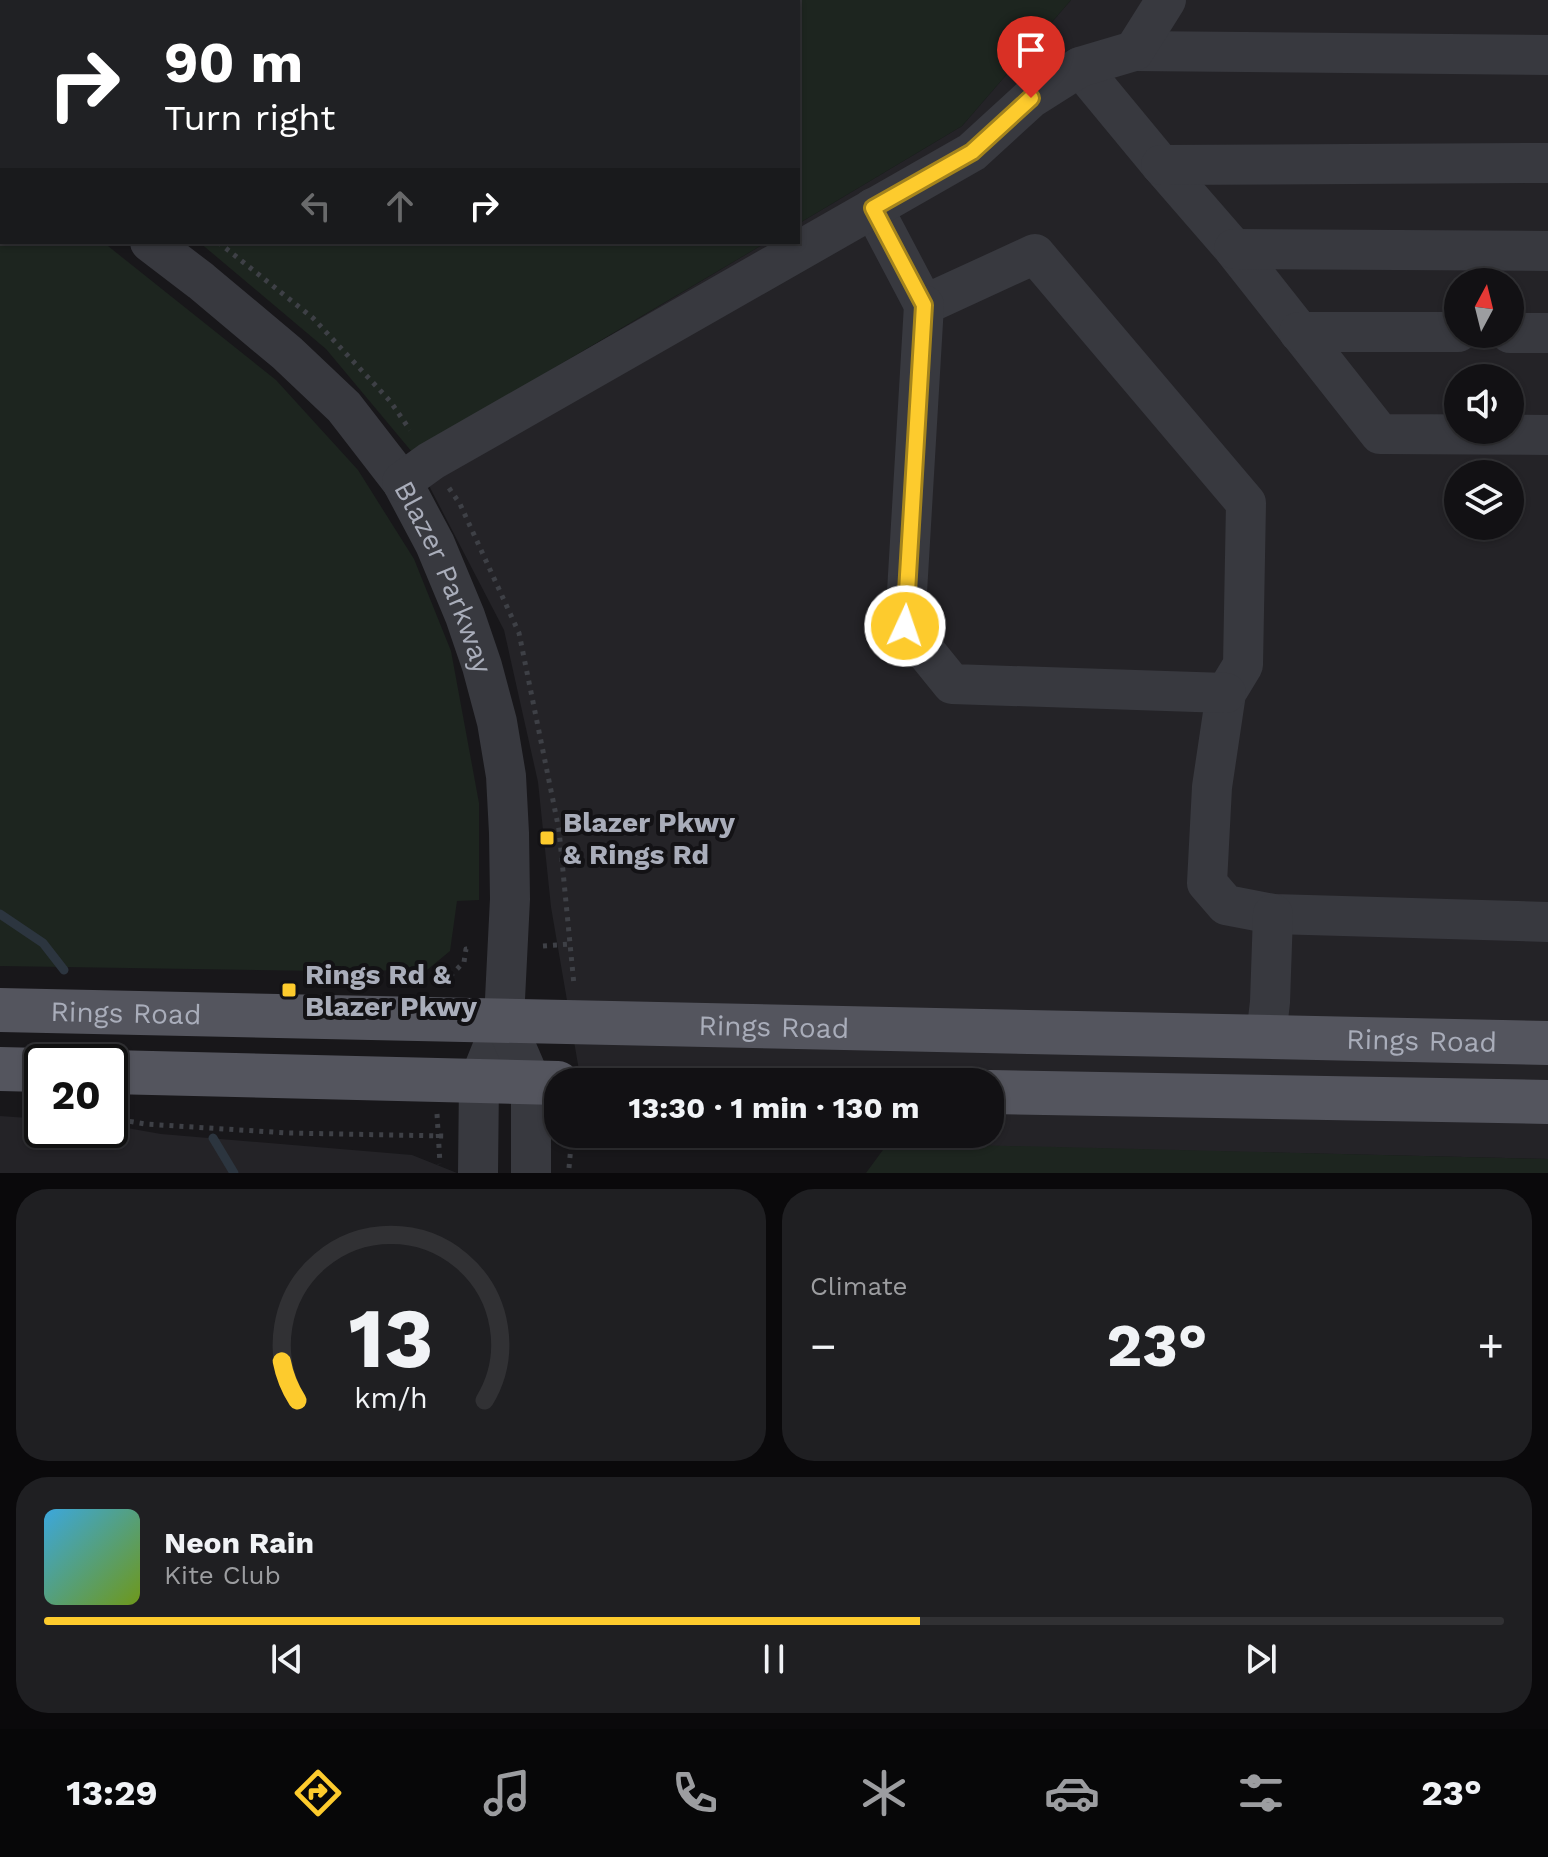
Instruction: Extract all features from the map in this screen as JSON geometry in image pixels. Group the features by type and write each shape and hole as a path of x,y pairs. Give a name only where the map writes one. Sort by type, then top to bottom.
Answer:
{"main road":[{"name":"Rings Road","path":"0,1010 1548,1043"},
{"path":"0,1069 24,1070"},
{"path":"128,1072 544,1083"},
{"path":"1004,1092 1548,1102"}],"street":[{"path":"1134,51 1166,0"},
{"path":"402,482 431,461 972,152 1031,98 1080,67 1134,51 1548,55"},
{"path":"1080,67 1234,249 1380,434 1548,435"},
{"path":"1161,165 1548,163"},
{"path":"873,208 924,305 905,626 952,684 1226,693"},
{"name":"Blazer Parkway","path":"153,244 287,353 344,407 402,482 435,544 465,616 497,722 506,776 509,833 510,899 504,1019 479,1081 478,1173"},
{"path":"1234,249 1548,251"},
{"path":"924,305 1035,254 1246,503 1243,665 1226,693 1212,787 1207,883 1226,905 1273,914 1548,922"},
{"path":"1299,332 1444,332"},
{"path":"1524,333 1548,333"},
{"path":"1266,1037 1273,914"},
{"name":"Blazer Parkway","path":"504,1019 544,1083 531,1173"}],"path":[{"path":"128,1121 288,1133 437,1137 478,1133"},
{"path":"569,1173 571,1148"}],"shaded area":[{"path":"800,0 1071,0 962,126 800,223"},
{"path":"1071,0 1548,0 1548,1159 1004,1147 1004,1068 579,1068 551,907 538,782 504,630 412,453 764,244 800,244 800,223 962,126"},
{"path":"0,244 106,244 276,380 358,470 414,559 451,651 479,803 479,900 457,901 450,951 427,970 0,966"},
{"path":"201,244 764,244 412,452 326,349"},
{"path":"0,1116 24,1118 24,1148 128,1148 128,1128 161,1134 412,1155 457,1173 0,1173"},
{"path":"1004,1146 1548,1159 1548,1173 866,1173 884,1148"}],"waterway":[{"path":"0,914 43,943 64,970"},
{"path":"213,1138 234,1173"}],"place":[{"name":"Blazer Pkwy & Rings Rd","path":"547,838"},
{"name":"Rings Rd & Blazer Pkwy","path":"289,990"}],"route":[{"path":"905,626 924,305 873,208 972,152 1031,98"}]}
